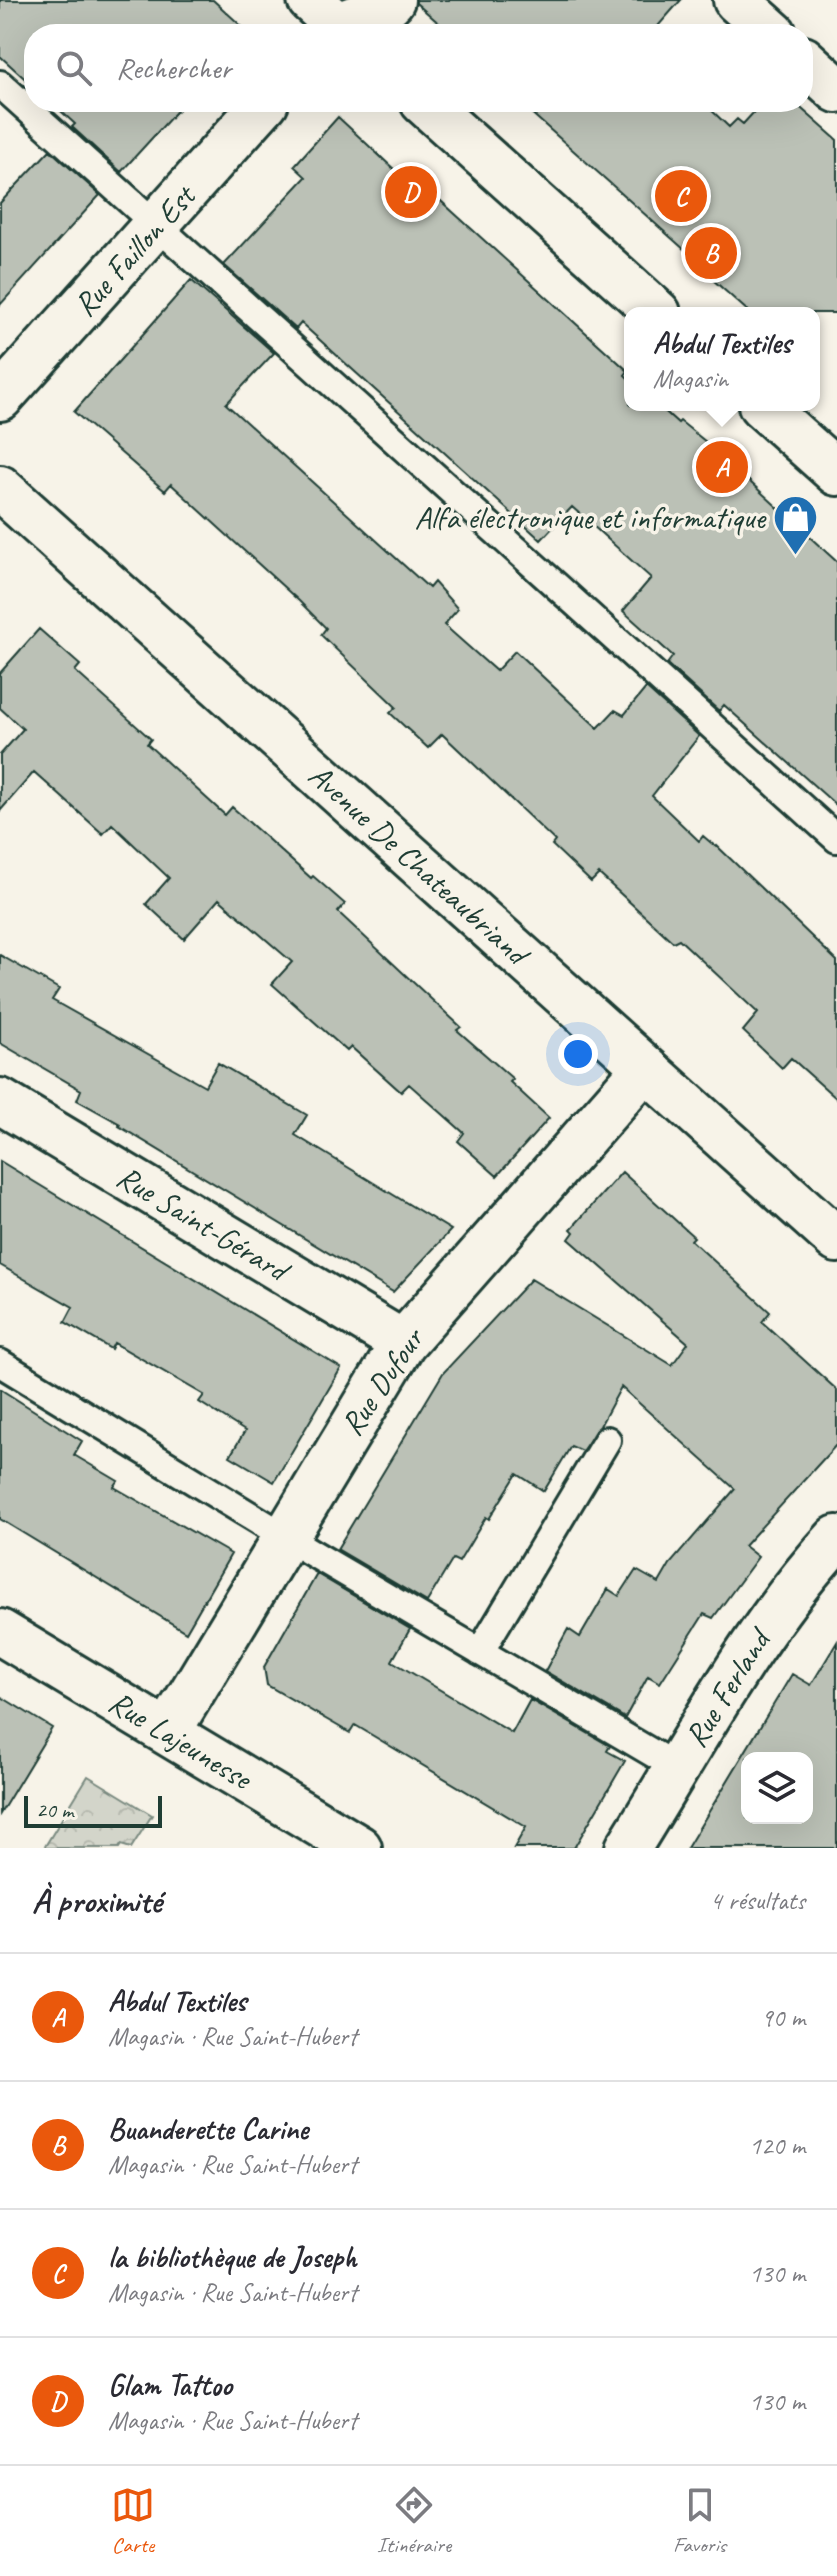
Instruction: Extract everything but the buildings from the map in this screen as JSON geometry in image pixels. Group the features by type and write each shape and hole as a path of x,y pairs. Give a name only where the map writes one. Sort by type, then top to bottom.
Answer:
{"street":[{"path":"331,23 384,9 392,0"},
{"path":"736,0 763,24"},
{"path":"813,68 837,90"},
{"name":"Rue Faillon Est","path":"0,398 257,112"},
{"path":"434,112 651,307"},
{"path":"768,411 837,473"},
{"name":"Avenue De Chateaubriand","path":"0,488 837,1240"},
{"name":"Rue Dufour","path":"168,1732 403,1343 645,1068"},
{"name":"Rue Saint-Gérard","path":"0,1101 403,1343"},
{"name":"Rue Ferland","path":"628,1848 758,1636 792,1589 837,1538"},
{"name":"Rue Lajeunesse","path":"0,1632 359,1848"}],"lane":[{"path":"0,84 24,106"},
{"path":"31,112 837,839"},
{"path":"0,1363 678,1768"},
{"path":"480,1652 607,1440"}],"green space":[{"path":"88,1776 152,1815 131,1848 121,1845 119,1848 44,1848"}],"place":[{"name":"Glam Tattoo","path":"411,192"},
{"name":"la bibliothèque de Joseph","path":"681,196"},
{"name":"Buanderette Carine","path":"711,253"},
{"name":"Abdul Textiles","path":"722,467"},
{"name":"Alfa électronique et informatique","path":"796,556"}]}
